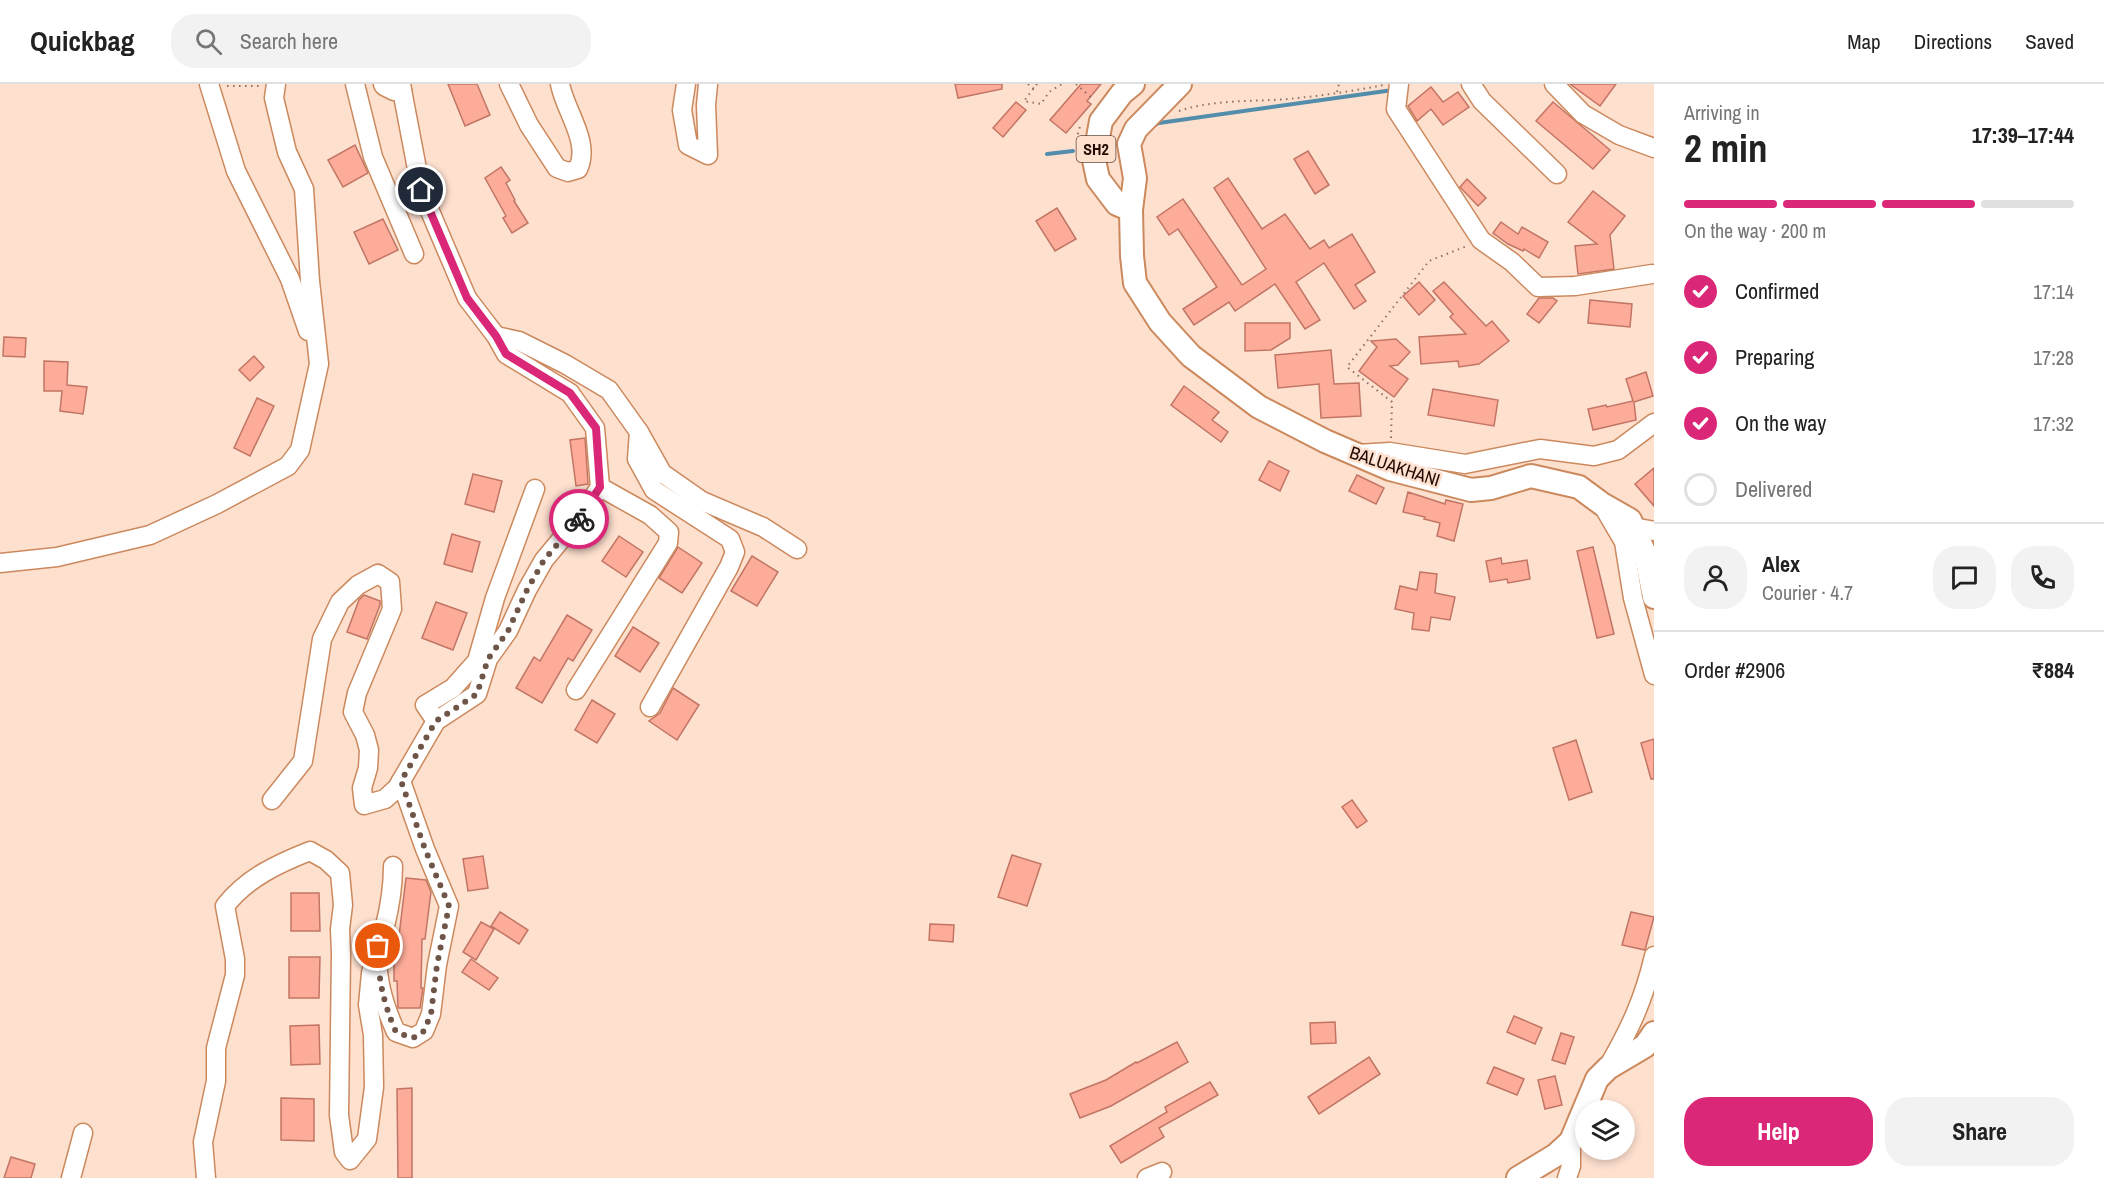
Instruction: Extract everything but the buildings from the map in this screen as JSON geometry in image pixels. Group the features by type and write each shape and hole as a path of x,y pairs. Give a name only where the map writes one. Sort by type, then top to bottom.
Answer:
{"main road":[{"name":"SH2","path":"1131,210 1117,204 1098,179 1094,160 1101,121 1122,93 1133,84"},
{"name":"BALUAKHANI","path":"1180,84 1136,129 1129,144 1135,178 1131,210 1132,256 1135,283 1160,322 1191,356 1258,407 1325,441 1390,469 1471,490 1491,488 1531,476 1579,487 1602,504"},
{"path":"1602,504 1644,529 1646,556 1654,597"},
{"path":"1518,1178 1556,1155 1571,1142 1597,1079 1608,1068 1645,1046 1654,1033"}],"street":[{"path":"355,84 373,157 414,254"},
{"path":"272,800 303,761 322,639 340,602 358,585 378,574 390,582 392,609 357,693 353,712 365,735 369,750 368,768 362,788 364,805 385,799 401,781 436,721 477,694 488,659 508,631 544,560 579,518 600,487 596,428 570,393 506,354 496,336 467,298 421,190 402,87 394,91 383,84"},
{"path":"509,84 529,125 557,168 568,172 578,168 583,158 581,145 560,84"},
{"path":"686,84 682,110 688,146 708,155 705,105 708,84"},
{"path":"1399,84 1396,109 1481,240 1512,262 1538,287 1575,286 1652,274"},
{"path":"1471,84 1482,101 1557,174"},
{"path":"1554,84 1582,114 1619,135 1654,148"},
{"path":"210,85 236,171 290,279 319,364"},
{"path":"0,563 57,557 150,535 217,504 288,466 300,450 319,364 310,281 304,189 287,152 274,98 275,85"},
{"path":"496,336 519,341 609,390 639,432 662,472 702,501 763,527 797,549"},
{"path":"1355,454 1390,452 1465,464 1540,449 1594,456 1618,450 1654,423"},
{"path":"639,432 637,459 654,490 730,539 735,552 729,567 650,706"},
{"path":"576,690 668,543 669,532 661,523 600,487"},
{"path":"436,721 425,705 453,688 477,661 495,598 535,489"},
{"name":"BALUAKHANI","path":"1602,504 1624,542 1633,598 1654,675"},
{"path":"378,946 378,977 386,1009 396,1032 413,1038 424,1031 431,1014 437,965 449,906 425,849 401,781"},
{"path":"206,1178 203,1142 216,1081 216,1048 235,975 235,959 225,906 255,877 310,851 326,860 340,873 343,905 340,929 339,1115 344,1152 350,1160 367,1139 374,1087 373,1035 368,1005 371,973 393,889 393,866"},
{"path":"1608,1068 1629,1031 1647,989 1654,956"},
{"path":"71,1178 83,1133"},
{"path":"1568,1178 1571,1166 1571,1142"}],"path":[{"path":"1028,84 1034,89"},
{"path":"1037,84 1024,101 1041,104 1049,92 1062,84"},
{"path":"1076,84 1094,99"},
{"path":"1337,93 1339,84"},
{"path":"1175,113 1197,105 1288,99 1390,84"},
{"path":"210,85 275,85"},
{"path":"1390,452 1392,402 1347,367 1429,261 1481,240"}],"waterway":[{"path":"1152,126 1159,123 1393,90"},
{"path":"1047,154 1073,151"}],"way so far":[{"path":"378,946 378,977 386,1009 396,1032 413,1038 424,1031 431,1014 437,965 449,906 425,849 401,781 436,721 477,694 488,659 508,631 544,560 579,519"}],"route":[{"path":"421,190 467,298 496,336 506,354 570,393 596,428 600,487 579,519"}]}
